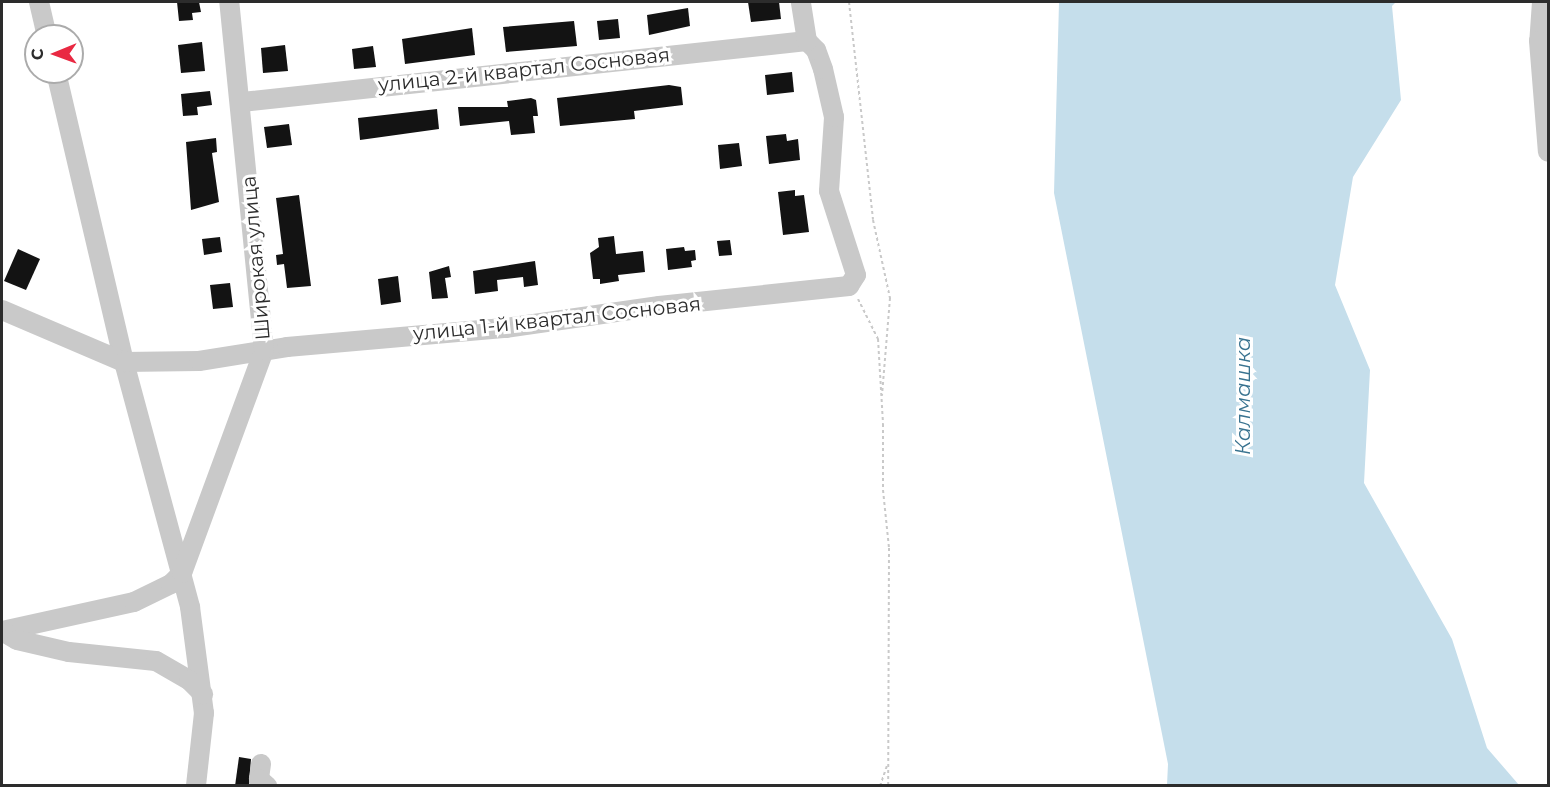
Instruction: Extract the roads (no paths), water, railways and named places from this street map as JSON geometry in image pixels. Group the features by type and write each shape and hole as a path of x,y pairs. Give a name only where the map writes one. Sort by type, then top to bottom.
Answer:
{"street":[{"path":"39,2 44,24"},
{"name":"Широкая улица","path":"182,573 264,350 242,102 229,2"},
{"path":"801,2 807,41"},
{"path":"1542,2 1539,41 1548,152"},
{"name":"улица 2-й квартал Сосновая","path":"242,102 807,41"},
{"name":"улица 1-й квартал Сосновая","path":"124,362 199,361 264,350 506,328 659,306 849,286 856,275 829,191 834,117 823,69 816,50 807,41"},
{"path":"59,84 124,362 182,573 202,694 202,752 196,786"},
{"path":"2,310 124,362"},
{"path":"2,631 134,602 159,593 182,573"},
{"path":"2,631 17,640 69,652 156,661 189,680 202,694"},
{"path":"261,764 259,779 267,786"}],"water":[{"name":"Калмашка","path":"1059,2 1396,2 1392,6 1401,100 1353,177 1335,285 1370,370 1364,483 1452,639 1487,748 1519,785 1167,785 1168,764 1054,193"}]}
